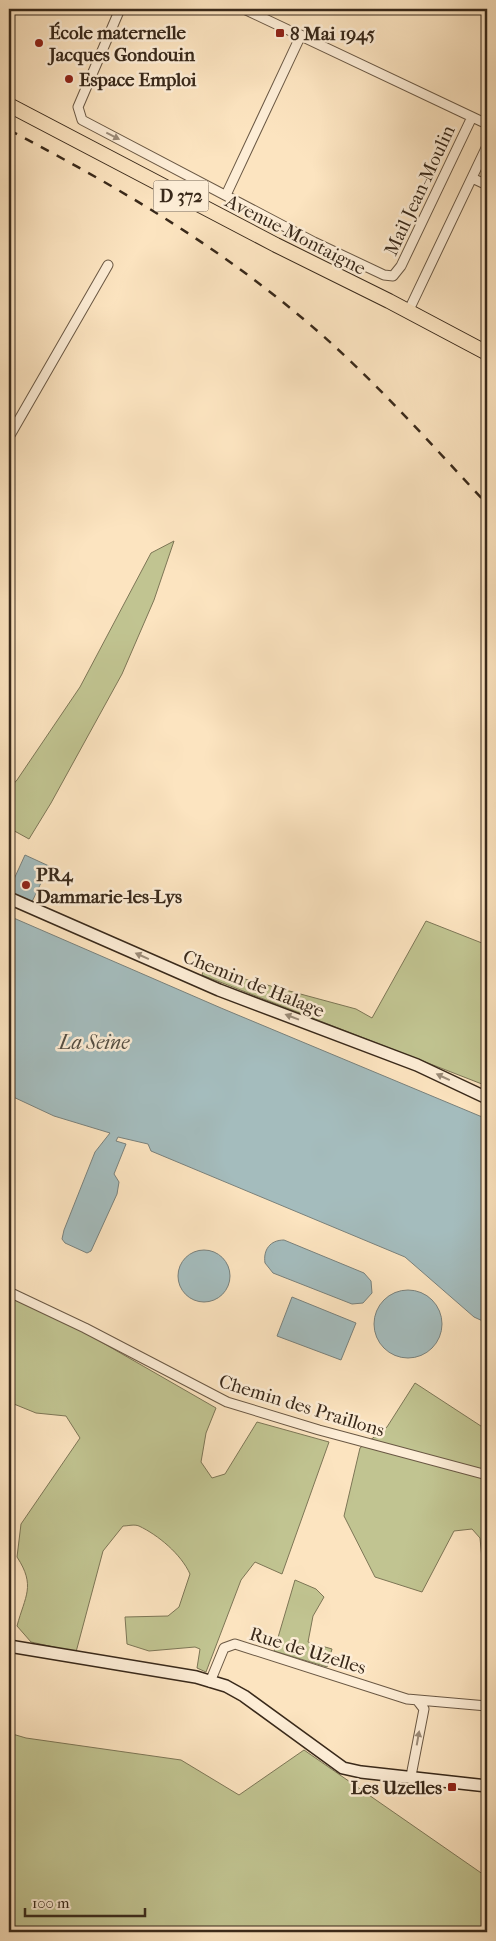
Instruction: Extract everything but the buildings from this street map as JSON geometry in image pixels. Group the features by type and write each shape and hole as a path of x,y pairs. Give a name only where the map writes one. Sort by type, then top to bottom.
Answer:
{"main road":[{"name":"Avenue Montaigne","path":"9,105 267,241 390,301 487,353"}],"street":[{"path":"120,9 78,107 82,120 226,195 301,35"},
{"path":"244,9 265,13 301,35 487,124"},
{"name":"Mail Jean-Moulin","path":"226,195 314,242 384,275 393,276 401,266 472,117"},
{"path":"408,312 487,146"},
{"path":"472,178 487,185"},
{"path":"9,437 108,265"},
{"name":"Chemin de Halage","path":"9,898 219,990 417,1065 487,1098"},
{"name":"Chemin des Praillons","path":"9,1292 85,1328 227,1402 328,1432 487,1475"},
{"name":"Rue de Uzelles","path":"210,1682 224,1648 235,1644 408,1699 487,1706"},
{"path":"9,1646 196,1677 226,1686 244,1696 343,1768 361,1772 412,1776 443,1782 487,1786"},
{"path":"412,1776 424,1710 417,1700"}],"green space":[{"path":"174,541 154,600 122,674 29,839 9,828 9,789 80,687 151,553"},
{"path":"426,921 487,945 487,1086 202,975 204,968 356,1009 372,1018"},
{"path":"9,1295 70,1324 216,1408 206,1433 201,1462 212,1478 225,1474 257,1422 329,1442 282,1574 255,1562 241,1580 206,1672 197,1668 200,1649 195,1647 149,1651 127,1644 125,1617 168,1616 179,1607 190,1574 175,1552 154,1534 137,1525 123,1526 103,1551 76,1652 31,1642 17,1626 27,1591 26,1576 17,1557 21,1524 80,1438 66,1416 36,1413 9,1402"},
{"path":"415,1383 487,1430 487,1613 480,1538 472,1529 454,1531 422,1592 375,1577 344,1516 360,1448 387,1427"},
{"path":"295,1580 316,1589 324,1597 313,1616 308,1642 332,1649 327,1667 274,1651"},
{"path":"9,1733 26,1738 181,1760 239,1795 304,1750 487,1877 487,1932 9,1932"}],"water":[{"name":"PR4 Dammarie-les-Lys","path":"25,855 49,866 30,906 9,896 9,890"},
{"name":"La Seine","path":"9,916 221,1008 487,1119 487,1323 474,1317 405,1257 151,1151 148,1144 118,1137 116,1141 126,1144 114,1174 119,1182 117,1194 91,1251 87,1253 65,1243 62,1239 64,1230 95,1152 110,1133 54,1116 9,1095"},
{"path":"284,1240 364,1273 371,1281 372,1293 363,1303 352,1304 273,1273 265,1263 266,1250 271,1244"},
{"path":"199,1250 209,1250 218,1254 226,1262 230,1276 226,1290 218,1298 209,1302 199,1302 190,1298 182,1290 178,1281 178,1271 182,1262 190,1254"},
{"path":"408,1290 421,1293 432,1300 439,1311 442,1324 439,1337 432,1348 421,1355 408,1358 395,1355 384,1348 377,1337 374,1324 377,1311 384,1300 395,1293"},
{"path":"292,1297 356,1323 341,1360 277,1336"}],"railway":[{"path":"9,130 163,217 272,293 331,343 400,410 487,504"}],"place":[{"name":"8 Mai 1945","path":"280,33"},
{"name":"École maternelle Jacques Gondouin","path":"39,43"},
{"name":"Espace Emploi","path":"69,79"},
{"name":"PR4 Dammarie-les-Lys","path":"26,885"},
{"name":"Les Uzelles","path":"452,1787"}]}
